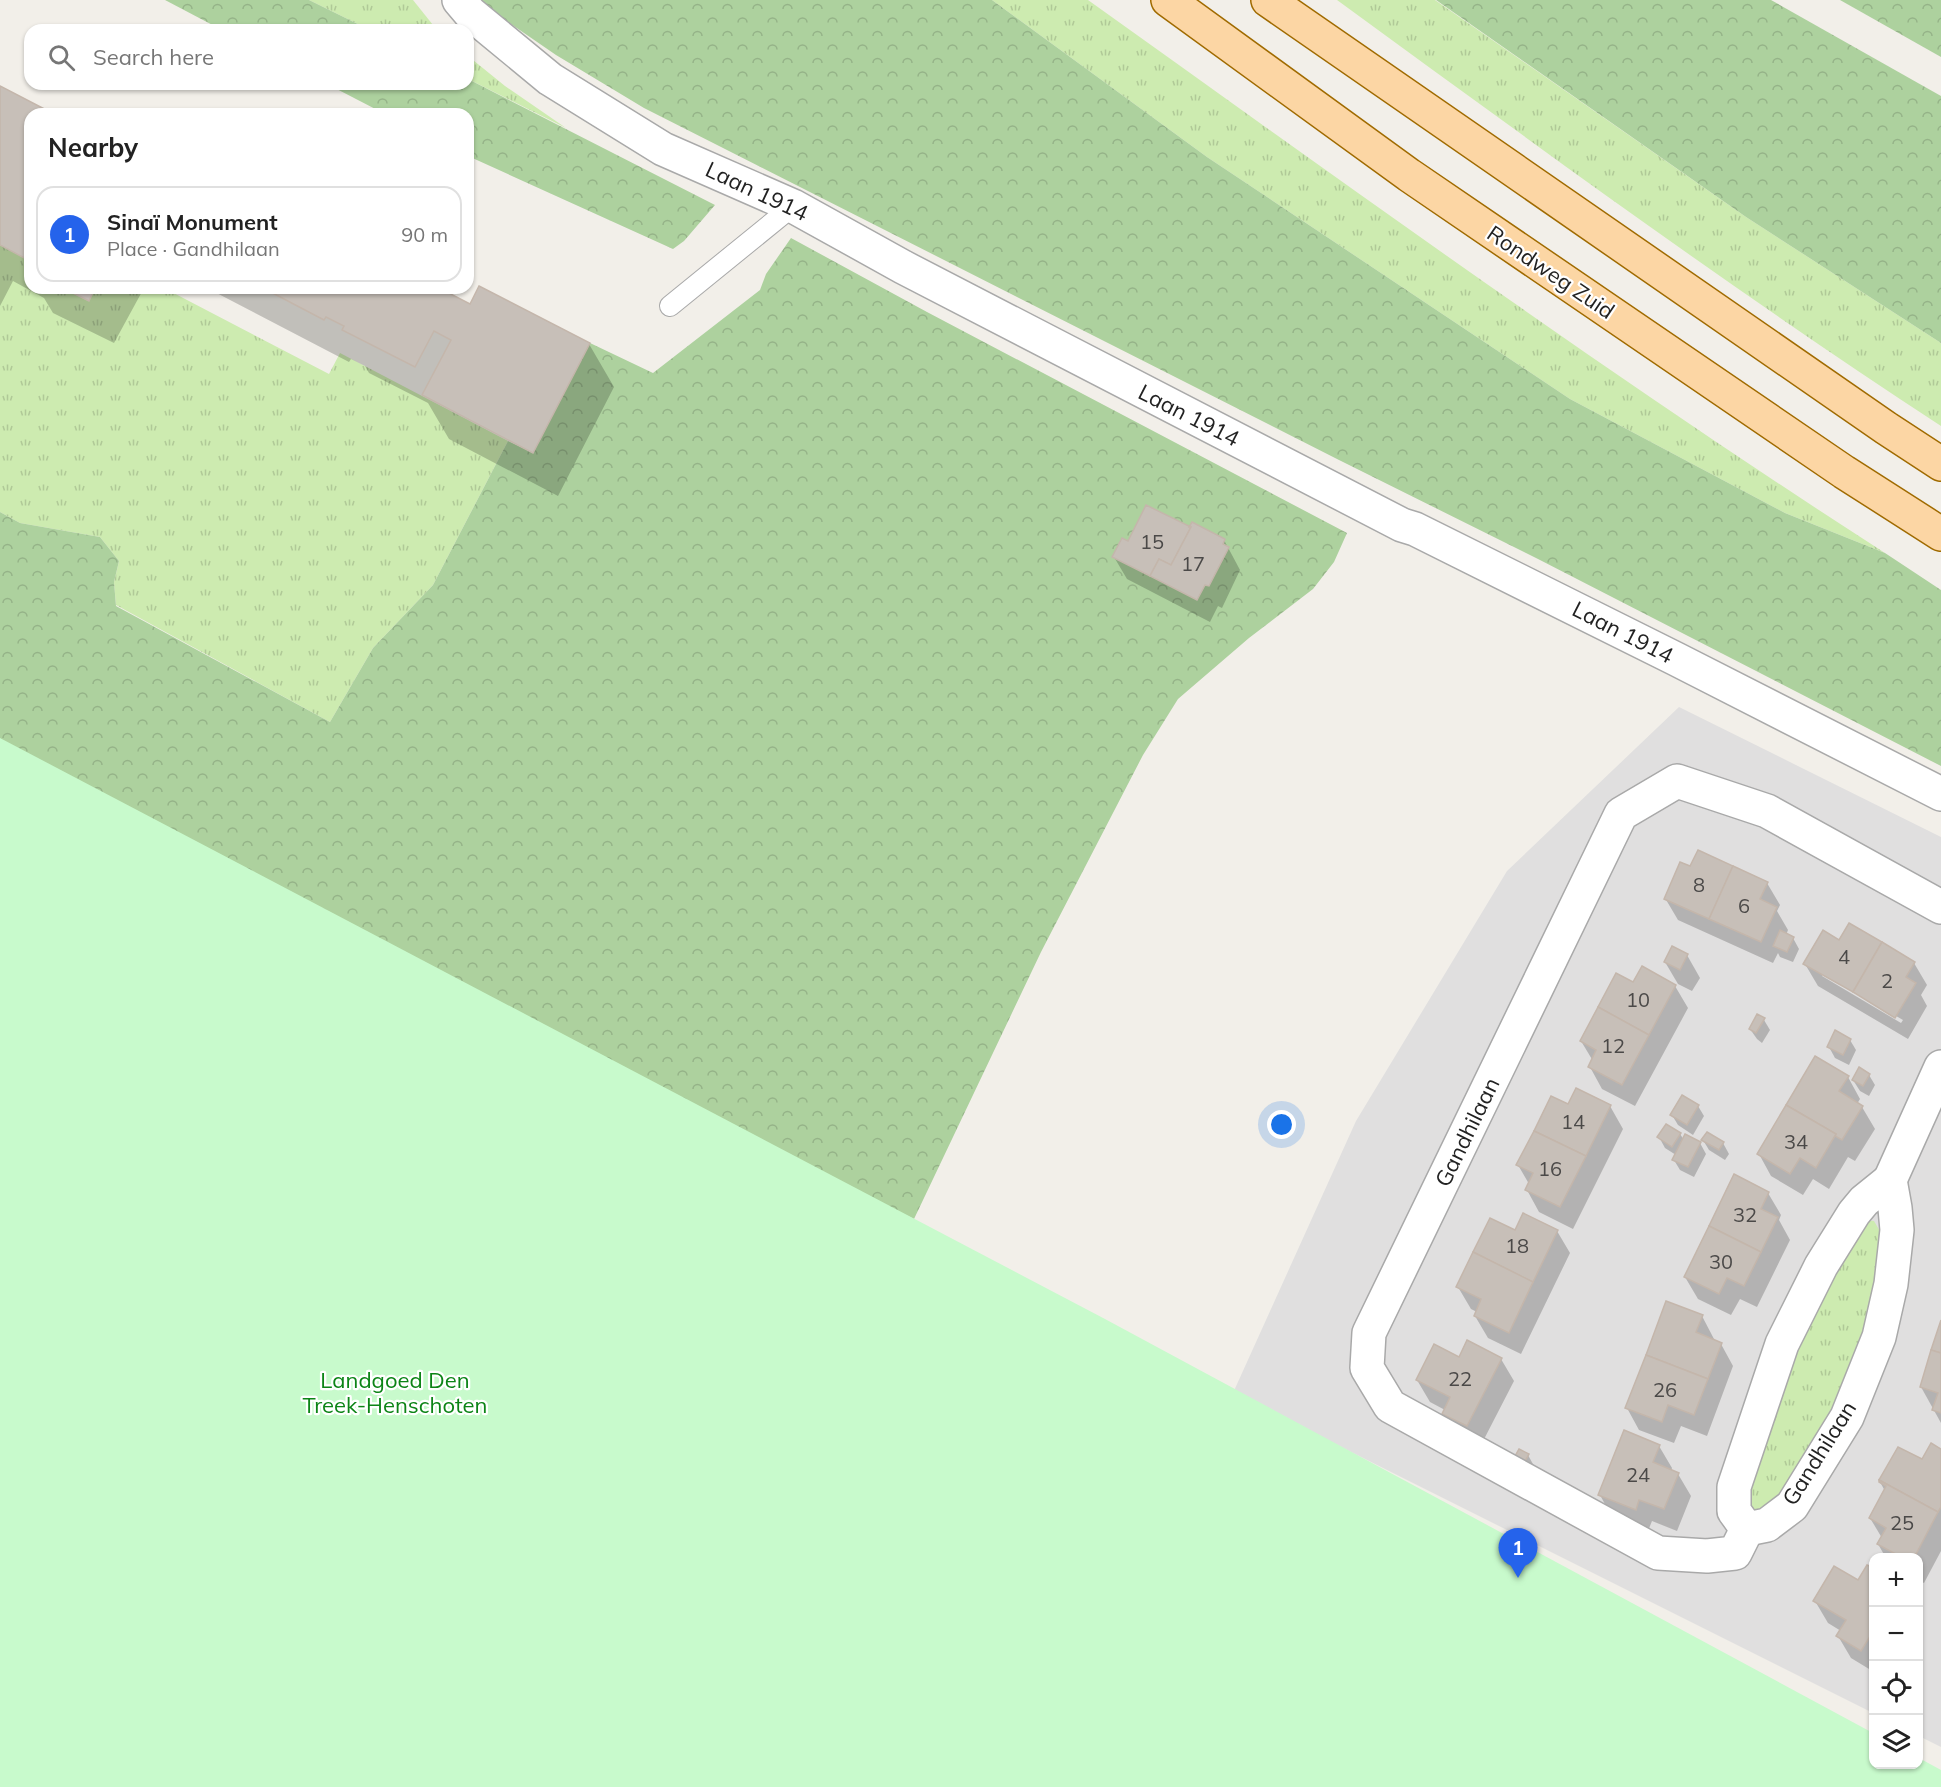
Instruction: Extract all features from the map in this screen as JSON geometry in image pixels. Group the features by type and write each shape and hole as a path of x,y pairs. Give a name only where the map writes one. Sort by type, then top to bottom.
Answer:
{"main road":[{"name":"Rondweg Zuid","path":"1168,0 1409,175 1844,472 1941,534"},
{"path":"1268,0 1941,464"}],"street":[{"name":"Laan 1914","path":"459,0 470,13 550,79 663,149 793,206 914,272 1391,519 1941,794"},
{"name":"Gandhilaan","path":"1890,1180 1897,1230 1891,1284 1879,1338 1847,1417 1792,1506 1767,1525 1747,1529 1735,1553 1707,1556 1658,1552 1390,1406 1366,1368 1369,1333 1622,813 1677,781 1767,811 1941,907"},
{"path":"1747,1529 1734,1511 1734,1487 1782,1344 1821,1266 1854,1212 1890,1180 1941,1067"}],"lane":[{"path":"670,306 793,206"}],"shaded area":[{"path":"1679,707 1941,837 1941,1747 1923,1738 1923,1553 1869,1553 1869,1711 1233,1393 1356,1121 1507,871"}],"green space":[{"path":"165,0 309,0 358,24 211,24"},
{"path":"309,0 413,0 432,24 358,24"},
{"path":"479,0 992,0 1207,157 1570,399 1785,513 1885,553 1941,590 1941,766 1538,559 644,108 556,55"},
{"path":"992,0 1088,0 1583,351 1783,487 1885,553 1785,513 1570,399 1207,157"},
{"path":"1337,0 1435,0 1746,217 1941,343 1941,426 1711,270"},
{"path":"1436,0 1771,0 1941,96 1941,343 1746,217"},
{"path":"1840,0 1941,0 1941,57"},
{"path":"474,61 505,86 566,128 474,82"},
{"path":"474,82 715,205 684,241 673,249 474,159 474,108 373,108 339,90 474,90"},
{"path":"791,238 1347,533 1334,562 1313,589 1249,638 1178,699 1143,755 1041,952 914,1219 0,782 0,512 20,523 100,537 119,561 114,582 116,606 330,722 373,648 433,585 508,441 533,453 590,343 653,373 760,290 766,274"},
{"path":"0,245 24,258 24,294 75,294 88,301 92,294 176,294 329,374 340,353 508,441 433,585 373,648 330,722 116,605 114,582 119,561 100,537 20,523 0,512"},
{"name":"Landgoed Den Treek-Henschoten","path":"0,738 1105,1319 1869,1731 1869,1769 1923,1769 1923,1760 1941,1770 1941,1787 0,1787"},
{"path":"1865,1220 1874,1221 1881,1233 1873,1288 1863,1339 1837,1409 1769,1515 1748,1509 1746,1499 1791,1354"}],"building":[{"path":"0,86 42,108 24,108 24,258 0,245"},
{"path":"479,286 590,343 533,453 422,395 451,340 434,331 415,367 342,330 344,326 326,317 324,320 274,294 451,294 470,304"},
{"path":"75,294 92,294 89,301"},
{"path":"1146,505 1191,527 1171,565 1159,559 1150,576 1112,557 1122,538 1128,541"},
{"path":"1192,522 1225,539 1223,544 1229,547 1209,586 1205,585 1197,600 1150,576 1159,559 1171,565"},
{"path":"1698,850 1733,866 1709,919 1664,899 1680,862 1690,866"},
{"path":"1733,866 1768,882 1760,899 1777,907 1761,942 1709,919"},
{"path":"1849,923 1882,942 1853,992 1803,964 1823,930 1839,940"},
{"path":"1780,930 1794,937 1787,952 1773,946"},
{"path":"1882,942 1915,962 1906,977 1916,983 1895,1018 1853,992"},
{"path":"1672,946 1688,954 1680,970 1664,962"},
{"path":"1642,966 1676,985 1649,1035 1598,1007 1616,973 1633,982"},
{"path":"1598,1007 1649,1035 1622,1085 1588,1067 1596,1050 1580,1041"},
{"path":"1757,1014 1765,1018 1756,1033 1749,1029"},
{"path":"1835,1030 1851,1039 1843,1055 1827,1047"},
{"path":"1815,1056 1849,1076 1839,1091 1863,1106 1842,1140 1835,1136 1836,1134 1786,1105"},
{"path":"1859,1067 1870,1074 1863,1086 1852,1080"},
{"path":"1576,1088 1611,1105 1586,1156 1534,1131 1551,1096 1568,1104"},
{"path":"1682,1095 1699,1105 1687,1125 1670,1115"},
{"path":"1786,1105 1836,1134 1816,1168 1800,1158 1790,1174 1757,1154"},
{"path":"1666,1124 1681,1133 1672,1147 1657,1137"},
{"path":"1534,1131 1586,1156 1560,1207 1525,1190 1533,1173 1516,1165"},
{"path":"1707,1132 1724,1142 1719,1150 1701,1140"},
{"path":"1685,1134 1701,1142 1688,1167 1672,1160"},
{"path":"1734,1174 1769,1192 1761,1209 1778,1217 1761,1252 1709,1226"},
{"path":"1523,1213 1558,1230 1533,1282 1473,1252 1490,1218 1515,1230"},
{"path":"1709,1226 1761,1252 1744,1286 1727,1278 1719,1294 1684,1277"},
{"path":"1473,1252 1533,1282 1509,1333 1474,1316 1481,1299 1456,1287"},
{"path":"1666,1301 1703,1315 1696,1332 1722,1343 1708,1379 1646,1355"},
{"path":"1941,1320 1941,1353 1931,1350"},
{"path":"1467,1340 1502,1358 1467,1426 1442,1414 1450,1397 1416,1380 1434,1344 1459,1357"},
{"path":"1931,1350 1941,1353 1941,1413 1932,1410 1938,1393 1920,1387"},
{"path":"1646,1355 1708,1379 1694,1415 1668,1405 1662,1422 1625,1408"},
{"path":"1624,1430 1660,1445 1653,1462 1679,1473 1664,1509 1639,1500 1636,1510 1598,1495"},
{"path":"1931,1443 1941,1449 1941,1507 1938,1512 1879,1480 1898,1447 1922,1459"},
{"path":"1519,1449 1529,1454 1524,1463 1514,1458"},
{"path":"1879,1480 1938,1512 1917,1553 1894,1553 1877,1544 1886,1528 1869,1518 1886,1486"},
{"path":"1867,1565 1869,1566 1869,1638 1861,1651 1836,1636 1846,1620 1813,1601 1834,1566 1858,1580"}],"place":[{"name":"Sinaï Monument","path":"1518,1578"}]}
